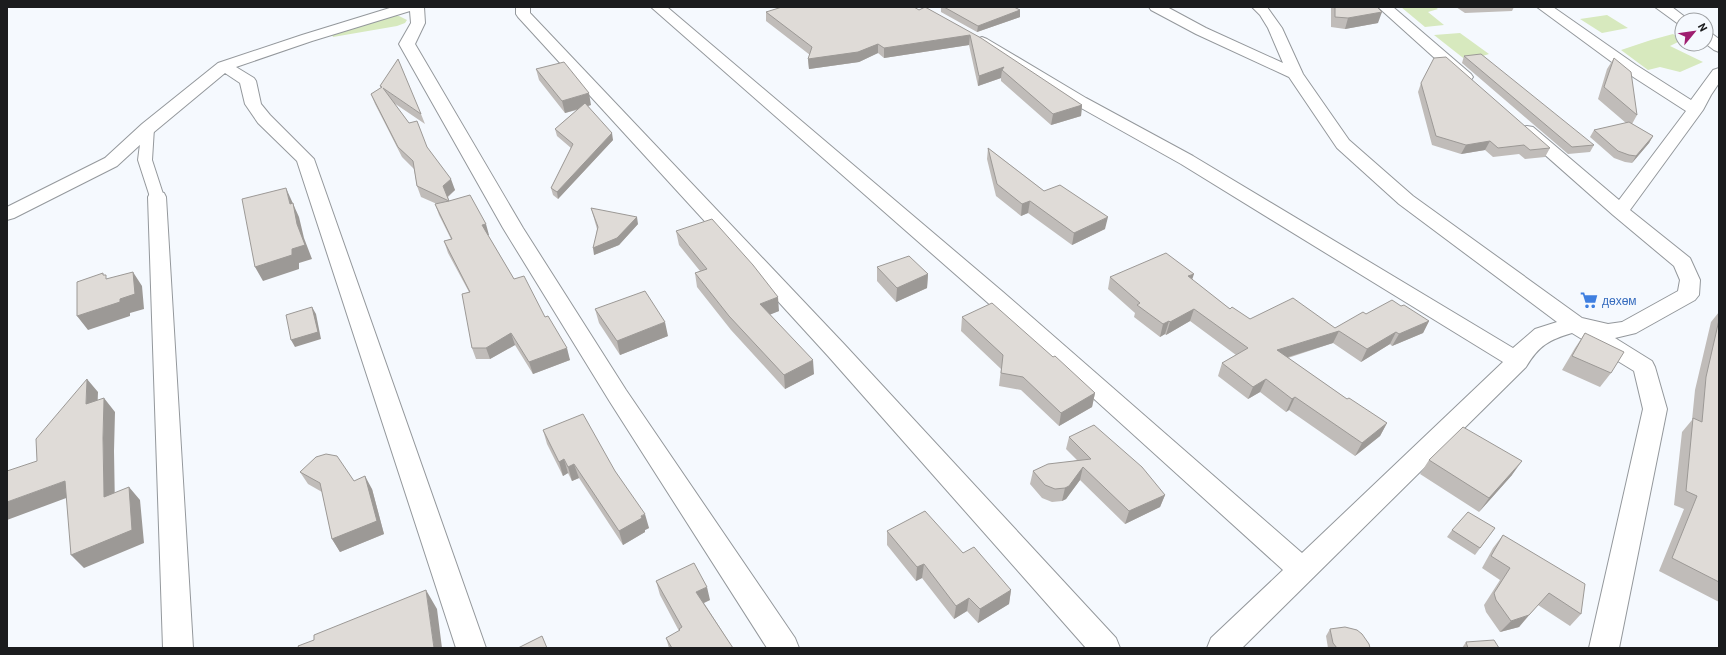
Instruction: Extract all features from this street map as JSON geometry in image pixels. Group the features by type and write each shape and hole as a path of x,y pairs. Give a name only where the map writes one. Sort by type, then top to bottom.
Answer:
{"street":[{"path":"7,214 111,162 148,128 224,66 307,38 408,7"},
{"path":"417,7 418,23 408,44 505,215 618,396 784,648"},
{"path":"658,7 995,297 1302,570"},
{"path":"1156,7 1201,31 1295,74"},
{"path":"1259,7 1265,11 1278,35 1295,74 1343,144 1406,200 1575,324 1644,367 1655,410 1604,648"},
{"path":"1385,7 1475,85"},
{"path":"1544,7 1630,68 1695,110"},
{"path":"1662,7 1674,15"},
{"path":"526,9 1105,648"},
{"path":"966,33 1019,63 1080,101 1187,160 1518,361"},
{"path":"224,66 248,81 253,104 260,114 305,160 471,648"},
{"path":"1620,211 1695,110 1699,99 1719,73"},
{"path":"1222,648 1518,361 1522,352 1543,334 1575,324 1608,332 1628,328 1688,295 1690,280 1683,263 1620,211 1518,122"},
{"path":"157,197 178,648"}],"lane":[{"path":"148,128 145,160 157,197"}],"green space":[{"path":"1401,7 1435,7 1438,9 1428,12 1444,25 1425,27"},
{"path":"1607,15 1628,28 1602,33 1580,19"},
{"path":"390,16 399,16 407,20 405,23 397,26 333,37 331,33"},
{"path":"1460,33 1489,54 1467,61 1434,35"},
{"path":"1673,34 1674,44 1670,46 1674,48 1674,52 1682,52 1703,62 1680,72 1660,67 1648,70 1621,50"}],"building":[{"path":"782,7 914,7 919,10 925,7 981,38 1082,105 1053,114 1002,70 1004,67 979,76 970,35 884,48 878,44 858,52 808,59 812,47 766,12"},
{"path":"944,7 1014,7 1020,10 978,26"},
{"path":"1335,7 1377,7 1382,12 1348,18 1335,17"},
{"path":"1481,54 1594,145 1572,147 1464,56"},
{"path":"1446,57 1550,148 1530,150 1524,145 1498,148 1490,141 1466,145 1436,136 1421,83 1434,58"},
{"path":"1614,58 1631,72 1637,115 1604,87"},
{"path":"398,59 421,114 383,88 409,123 417,121 427,147 451,179 443,186 449,201 417,186 413,161 398,147 371,94 382,87 380,86"},
{"path":"564,62 589,93 562,101 536,69"},
{"path":"585,103 612,133 557,192 551,188 573,144 555,129"},
{"path":"1629,122 1653,136 1636,156 1618,151 1594,130"},
{"path":"988,148 1044,191 1060,185 1108,217 1074,233 1030,201 1022,204 997,184"},
{"path":"286,188 290,204 293,203 297,224 305,245 292,249 292,255 255,267 242,199"},
{"path":"470,195 486,224 482,225 514,279 524,276 545,317 548,316 567,348 529,362 511,333 486,348 472,348 462,294 470,292 444,241 452,239 435,204"},
{"path":"591,208 637,217 617,238 593,248 598,227"},
{"path":"712,219 753,265 778,297 760,304 813,360 784,375 729,316 695,273 707,269 676,231"},
{"path":"1166,253 1194,274 1188,276 1230,309 1232,307 1250,319 1293,298 1335,328 1363,312 1366,314 1392,300 1401,306 1404,305 1429,321 1399,334 1396,332 1367,349 1339,331 1277,350 1347,399 1349,398 1387,423 1362,443 1295,397 1292,399 1266,379 1253,387 1222,363 1248,348 1194,309 1170,322 1169,321 1163,324 1137,305 1140,303 1110,277"},
{"path":"909,256 928,274 897,288 877,267"},
{"path":"133,272 135,294 120,299 120,302 77,316 77,282 103,273 103,275 106,275 106,279"},
{"path":"645,291 665,322 617,341 595,309"},
{"path":"992,303 1053,357 1055,356 1095,393 1061,413 1023,377 1001,373 1003,355 962,317"},
{"path":"312,307 318,332 291,340 286,315"},
{"path":"1719,320 1719,582 1672,558 1697,496 1686,491 1693,418 1702,422 1706,377"},
{"path":"1585,333 1624,352 1611,373 1572,356"},
{"path":"87,379 86,404 104,398 104,497 129,487 132,530 71,555 65,481 7,502 7,471 37,461 36,439"},
{"path":"583,414 615,471 645,514 641,516 642,518 619,531 574,464 568,467 564,459 559,462 543,430"},
{"path":"1094,425 1142,467 1165,495 1129,511 1083,467 1069,486 1065,488 1055,489 1045,485 1033,471 1048,464 1091,459 1069,437"},
{"path":"1463,427 1522,461 1489,498 1429,460"},
{"path":"326,454 337,456 354,481 365,476 377,521 332,539 320,483 300,472 316,457"},
{"path":"925,511 963,553 974,547 1011,590 980,609 969,598 956,606 924,564 917,567 887,531"},
{"path":"1468,512 1495,528 1480,548 1452,530"},
{"path":"1503,535 1585,584 1581,614 1549,593 1529,615 1511,621 1496,600 1494,593 1510,568 1491,556"},
{"path":"694,563 707,587 696,592 733,648 672,648 666,638 680,630 679,629 682,627 656,581"},
{"path":"426,590 434,648 299,648 298,646 314,640 314,635"},
{"path":"1345,627 1357,630 1362,634 1370,648 1337,648 1333,643 1330,629"},
{"path":"542,636 547,648 518,648"},
{"path":"1494,640 1499,648 1468,648 1466,642"}],"place":[{"name":"дөхөм","path":"1589,300"}]}
